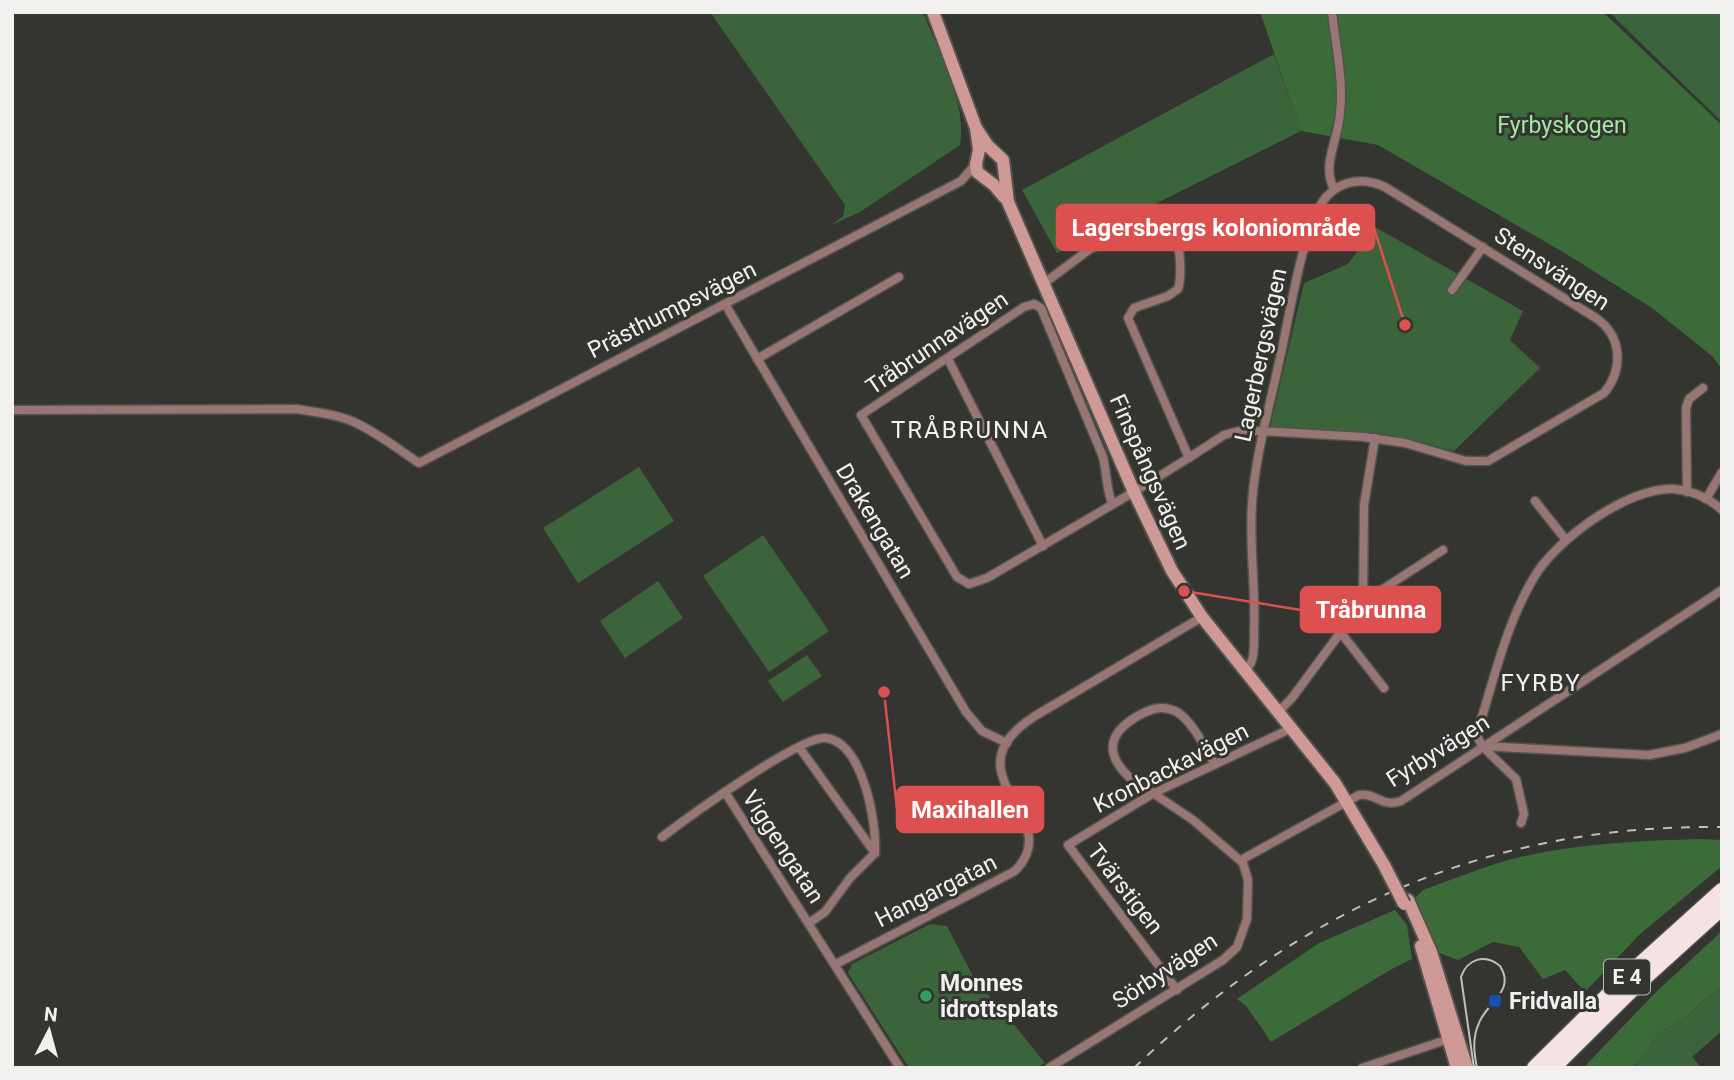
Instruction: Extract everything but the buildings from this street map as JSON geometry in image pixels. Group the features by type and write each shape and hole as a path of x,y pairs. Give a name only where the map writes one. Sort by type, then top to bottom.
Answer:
{"highway":[{"name":"E 4","path":"1535,1068 1629,975 1722,891"},
{"name":"E 4","path":"1552,1068 1638,983 1722,907"}],"main road":[{"name":"Finspångsvägen","path":"933,12 976,128 1003,160 1007,202 1134,492 1172,571 1202,617 1348,801 1386,863 1406,902 1452,1038 1467,1068"},
{"name":"Finspångsvägen","path":"976,128 977,172 1007,202"},
{"path":"977,161 984,153 995,152"},
{"path":"985,178 996,178 1003,171"},
{"name":"Finspångsvägen","path":"1452,1038 1457,1068"}],"street":[{"path":"1332,12 1343,98 1328,171 1334,189"},
{"name":"Prästhumpsvägen","path":"961,181 977,161"},
{"name":"Prästhumpsvägen","path":"12,410 296,409 353,421 419,463 961,181 985,178"},
{"name":"Stensvängen","path":"957,577 969,584 987,578 1134,492 1229,432 1242,430 1375,438 1405,443 1466,461 1488,461 1604,393 1613,380 1617,366 1617,348 1612,334 1602,322 1374,182 1349,182 1334,189"},
{"name":"Lagerbergsvägen","path":"1244,671 1251,665 1253,654 1255,607 1251,514 1255,479 1304,250 1318,209 1334,189"},
{"path":"1043,284 1090,249 1169,211 1176,237 1180,279 1178,289 1168,296 1134,308 1128,318 1189,458"},
{"path":"1452,290 1483,247"},
{"path":"757,359 900,277"},
{"name":"Drakengatan","path":"725,304 966,712 982,731 1007,743"},
{"name":"Tråbrunnavägen","path":"957,577 861,415 1024,307 1034,304 1041,308 1103,457 1107,473 1107,491 1112,503"},
{"path":"948,359 1043,545"},
{"path":"1687,492 1686,408 1689,399 1703,388"},
{"path":"1363,602 1364,505 1375,438"},
{"path":"1706,499 1722,472"},
{"path":"1521,823 1524,814 1516,779 1482,746 1478,730 1517,609 1541,566 1566,540 1637,496 1664,490 1687,492 1706,499 1722,510"},
{"path":"1535,501 1566,540"},
{"path":"1278,712 1292,698 1363,602 1443,550"},
{"name":"Fyrbyvägen","path":"1348,801 1366,794 1387,803 1395,803 1722,590"},
{"path":"1007,743 1027,721 1202,617"},
{"path":"1340,633 1384,688"},
{"path":"1215,764 1183,717 1167,709 1148,710 1121,727 1114,739 1114,755 1121,770 1193,820 1241,860 1348,801"},
{"name":"Kronbackavägen","path":"1068,845 1152,794 1292,728"},
{"path":"1482,746 1636,756 1685,748 1722,734"},
{"path":"662,837 725,792 810,740 828,738 839,743 856,764 867,788 876,841 875,853"},
{"name":"Hangargatan","path":"836,964 1006,877 1023,864 1030,844 1030,831 1003,781 1001,765 1007,743"},
{"path":"799,747 875,853"},
{"name":"Viggengatan","path":"725,792 836,964"},
{"name":"Tvärstigen","path":"1068,845 1177,990"},
{"name":"Viggengatan","path":"809,923 825,912 850,878 875,853"},
{"name":"Sörbyvägen","path":"1049,1068 1177,990 1223,960 1237,947 1242,938 1249,902 1248,880 1241,860"},
{"path":"836,964 900,1068"},
{"path":"1362,1068 1452,1038"}],"green space":[{"path":"710,12 923,12 956,94 961,128 960,145 860,212 832,225 843,216 845,205"},
{"name":"Fyrbyskogen","path":"1260,12 1603,12 1722,125 1722,369 1712,356 1652,308 1568,255 1378,145 1301,131"},
{"path":"1609,12 1722,12 1722,122"},
{"path":"1274,54 1301,131 1057,253 1022,190"},
{"path":"1375,227 1523,311 1510,340 1540,368 1454,451 1375,433 1270,427 1304,283 1348,264"},
{"path":"639,467 674,521 578,583 543,528"},
{"path":"763,535 829,631 769,672 703,576"},
{"path":"658,581 683,618 625,658 600,621"},
{"path":"807,655 822,676 783,702 768,681"},
{"path":"1722,840 1722,866 1639,935 1585,992 1565,970 1543,979 1519,947 1493,942 1458,960 1437,952 1415,898 1423,890 1489,866 1523,857 1598,845"},
{"path":"1395,910 1407,925 1412,959 1271,1042 1247,1007 1237,999 1319,943"},
{"name":"Monnes idrottsplats","path":"930,924 947,926 977,984 1000,1007 1045,1063 1037,1068 909,1068 848,973 852,964"},
{"path":"1722,931 1722,988 1708,996 1688,1016 1658,1034 1640,1061 1631,1068 1583,1068 1656,992"},
{"path":"1722,988 1722,1031 1692,1057 1702,1068 1632,1068 1640,1061 1658,1034 1688,1016 1708,996"}],"tram line":[{"path":"1474,1068 1461,977 1472,962 1483,959 1500,966 1505,982 1475,1034 1477,1068"}],"railway":[{"path":"1134,1068 1198,1012 1264,963 1332,921 1403,887 1478,860 1555,841 1637,830 1722,827"}],"place":[{"name":"Lagersbergs koloniområde","path":"1405,325"},
{"name":"Tråbrunna","path":"1184,591"},
{"name":"Maxihallen","path":"884,692"},
{"name":"Monnes idrottsplats","path":"926,996"},
{"name":"Fridvalla","path":"1495,1001"}],"district":[{"name":"TRÅBRUNNA","path":"970,430"},
{"name":"FYRBY","path":"1541,683"}]}
